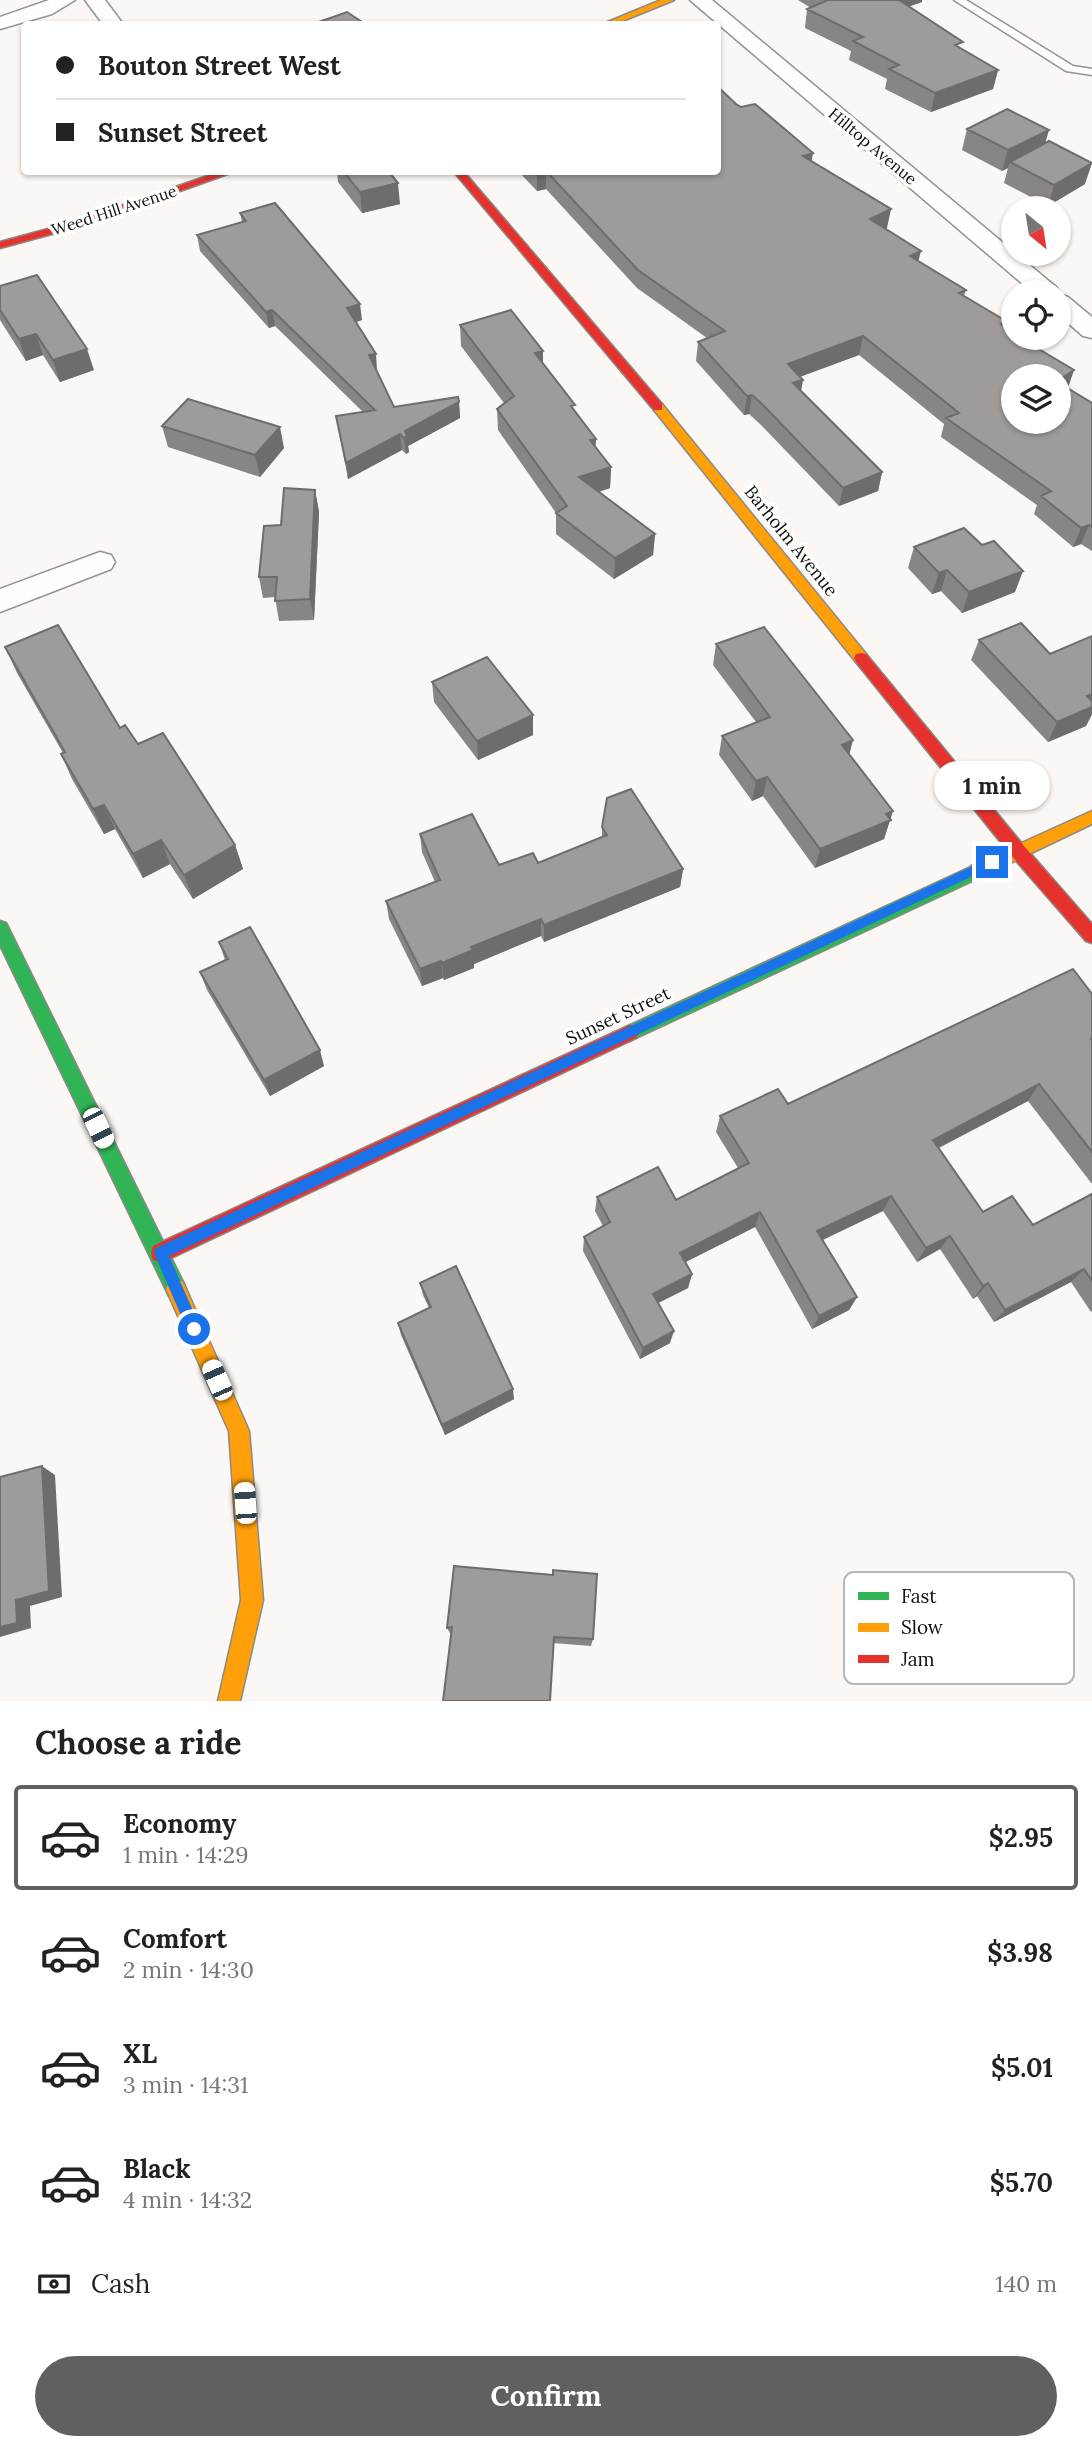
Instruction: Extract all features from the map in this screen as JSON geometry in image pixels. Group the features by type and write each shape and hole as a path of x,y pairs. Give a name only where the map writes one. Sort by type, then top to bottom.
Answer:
{"street":[{"path":"0,23 45,10 65,0"},
{"path":"95,0 111,21"},
{"path":"616,21 669,0"},
{"name":"Hilltop Avenue","path":"700,0 1033,280"},
{"name":"Weed Hill Avenue","path":"0,245 81,223 219,175"},
{"name":"Barholm Avenue","path":"462,175 641,386 1017,850 1092,936"},
{"path":"1071,312 1092,330"},
{"path":"0,601 100,562"},
{"name":"Sunset Street","path":"160,1253 1092,817"},
{"path":"0,928 160,1253 239,1431 252,1600 229,1701"}],"lane":[{"path":"959,0 1070,69 1092,72"}],"building":[{"path":"828,0 899,0 963,42 955,45 998,70 935,93 889,69 899,65 853,41 863,37 807,9"},
{"path":"347,12 360,21 322,21"},
{"path":"721,90 741,107 755,104 813,153 803,156 891,209 870,219 921,251 910,256 966,290 959,293 1001,318 1001,350 1040,350 1064,364 1001,364 1001,434 1071,434 1071,390 1092,403 1092,527 1089,525 1081,528 1041,496 1051,491 946,418 959,413 863,336 788,364 803,380 793,383 882,472 843,488 763,405 752,395 747,396 698,342 725,331 638,270 550,175 721,175"},
{"path":"1007,109 1049,130 1008,150 967,129"},
{"path":"1049,141 1092,163 1054,185 1010,162"},
{"path":"346,175 391,175 398,183 360,192"},
{"path":"275,203 360,304 347,308 376,354 369,355 394,407 458,397 459,402 405,431 407,436 404,438 400,434 346,463 336,416 375,410 272,310 266,312 197,235 246,221 240,213"},
{"path":"37,275 87,349 53,360 36,334 19,339 0,310 0,286"},
{"path":"511,310 543,351 535,353 575,405 571,406 596,439 590,440 611,467 579,477 655,534 615,558 556,513 567,506 497,409 514,396 460,325"},
{"path":"188,399 280,427 255,455 162,426"},
{"path":"284,488 315,490 310,599 275,601 277,577 259,577 264,526 281,525"},
{"path":"964,528 982,545 994,541 1023,571 969,592 947,570 939,573 914,547"},
{"path":"1021,623 1050,654 1092,636 1092,694 1087,696 1092,701 1092,707 1057,722 979,640"},
{"path":"58,625 120,728 125,725 138,744 163,733 235,845 184,875 161,840 133,854 104,805 93,809 61,754 65,752 5,647"},
{"path":"764,627 853,740 842,745 893,811 886,814 891,820 820,849 767,777 756,781 722,736 770,717 716,644"},
{"path":"487,657 533,715 477,741 432,682"},
{"path":"631,789 683,869 544,925 541,919 471,947 473,950 442,963 441,961 420,969 386,901 440,880 420,834 472,814 499,865 533,853 538,863 607,835 602,827 607,798"},
{"path":"250,927 320,1050 264,1080 200,972 228,959 219,942"},
{"path":"1073,969 1092,994 1092,1152 1039,1084 933,1140 983,1212 1012,1196 1033,1225 1092,1194 1092,1281 1084,1269 1005,1310 988,1283 983,1286 950,1236 926,1248 891,1196 817,1231 857,1297 819,1316 760,1212 680,1253 692,1274 653,1294 674,1331 643,1348 584,1237 610,1222 597,1197 658,1167 676,1200 749,1163 720,1116 778,1089 788,1104"},
{"path":"456,1266 513,1389 442,1425 398,1323 431,1307 420,1283"},
{"path":"42,1466 49,1591 16,1600 17,1623 0,1627 0,1477"},
{"path":"454,1566 553,1575 553,1570 597,1574 593,1639 554,1637 550,1701 443,1701 452,1627 447,1628"}],"traffic: fast":[{"path":"630,1033 977,871"},
{"path":"0,928 176,1289"}],"traffic: slow":[{"path":"616,21 669,0"},
{"path":"658,407 861,658"},
{"path":"977,871 1092,817"},
{"path":"176,1289 239,1431 252,1600 229,1701"}],"traffic: jam":[{"path":"0,245 81,223 219,175"},
{"path":"462,175 658,407"},
{"path":"861,658 1017,850 1092,936"},
{"path":"160,1253 630,1033"}],"route":[{"path":"194,1329 160,1253 992,862"}]}
